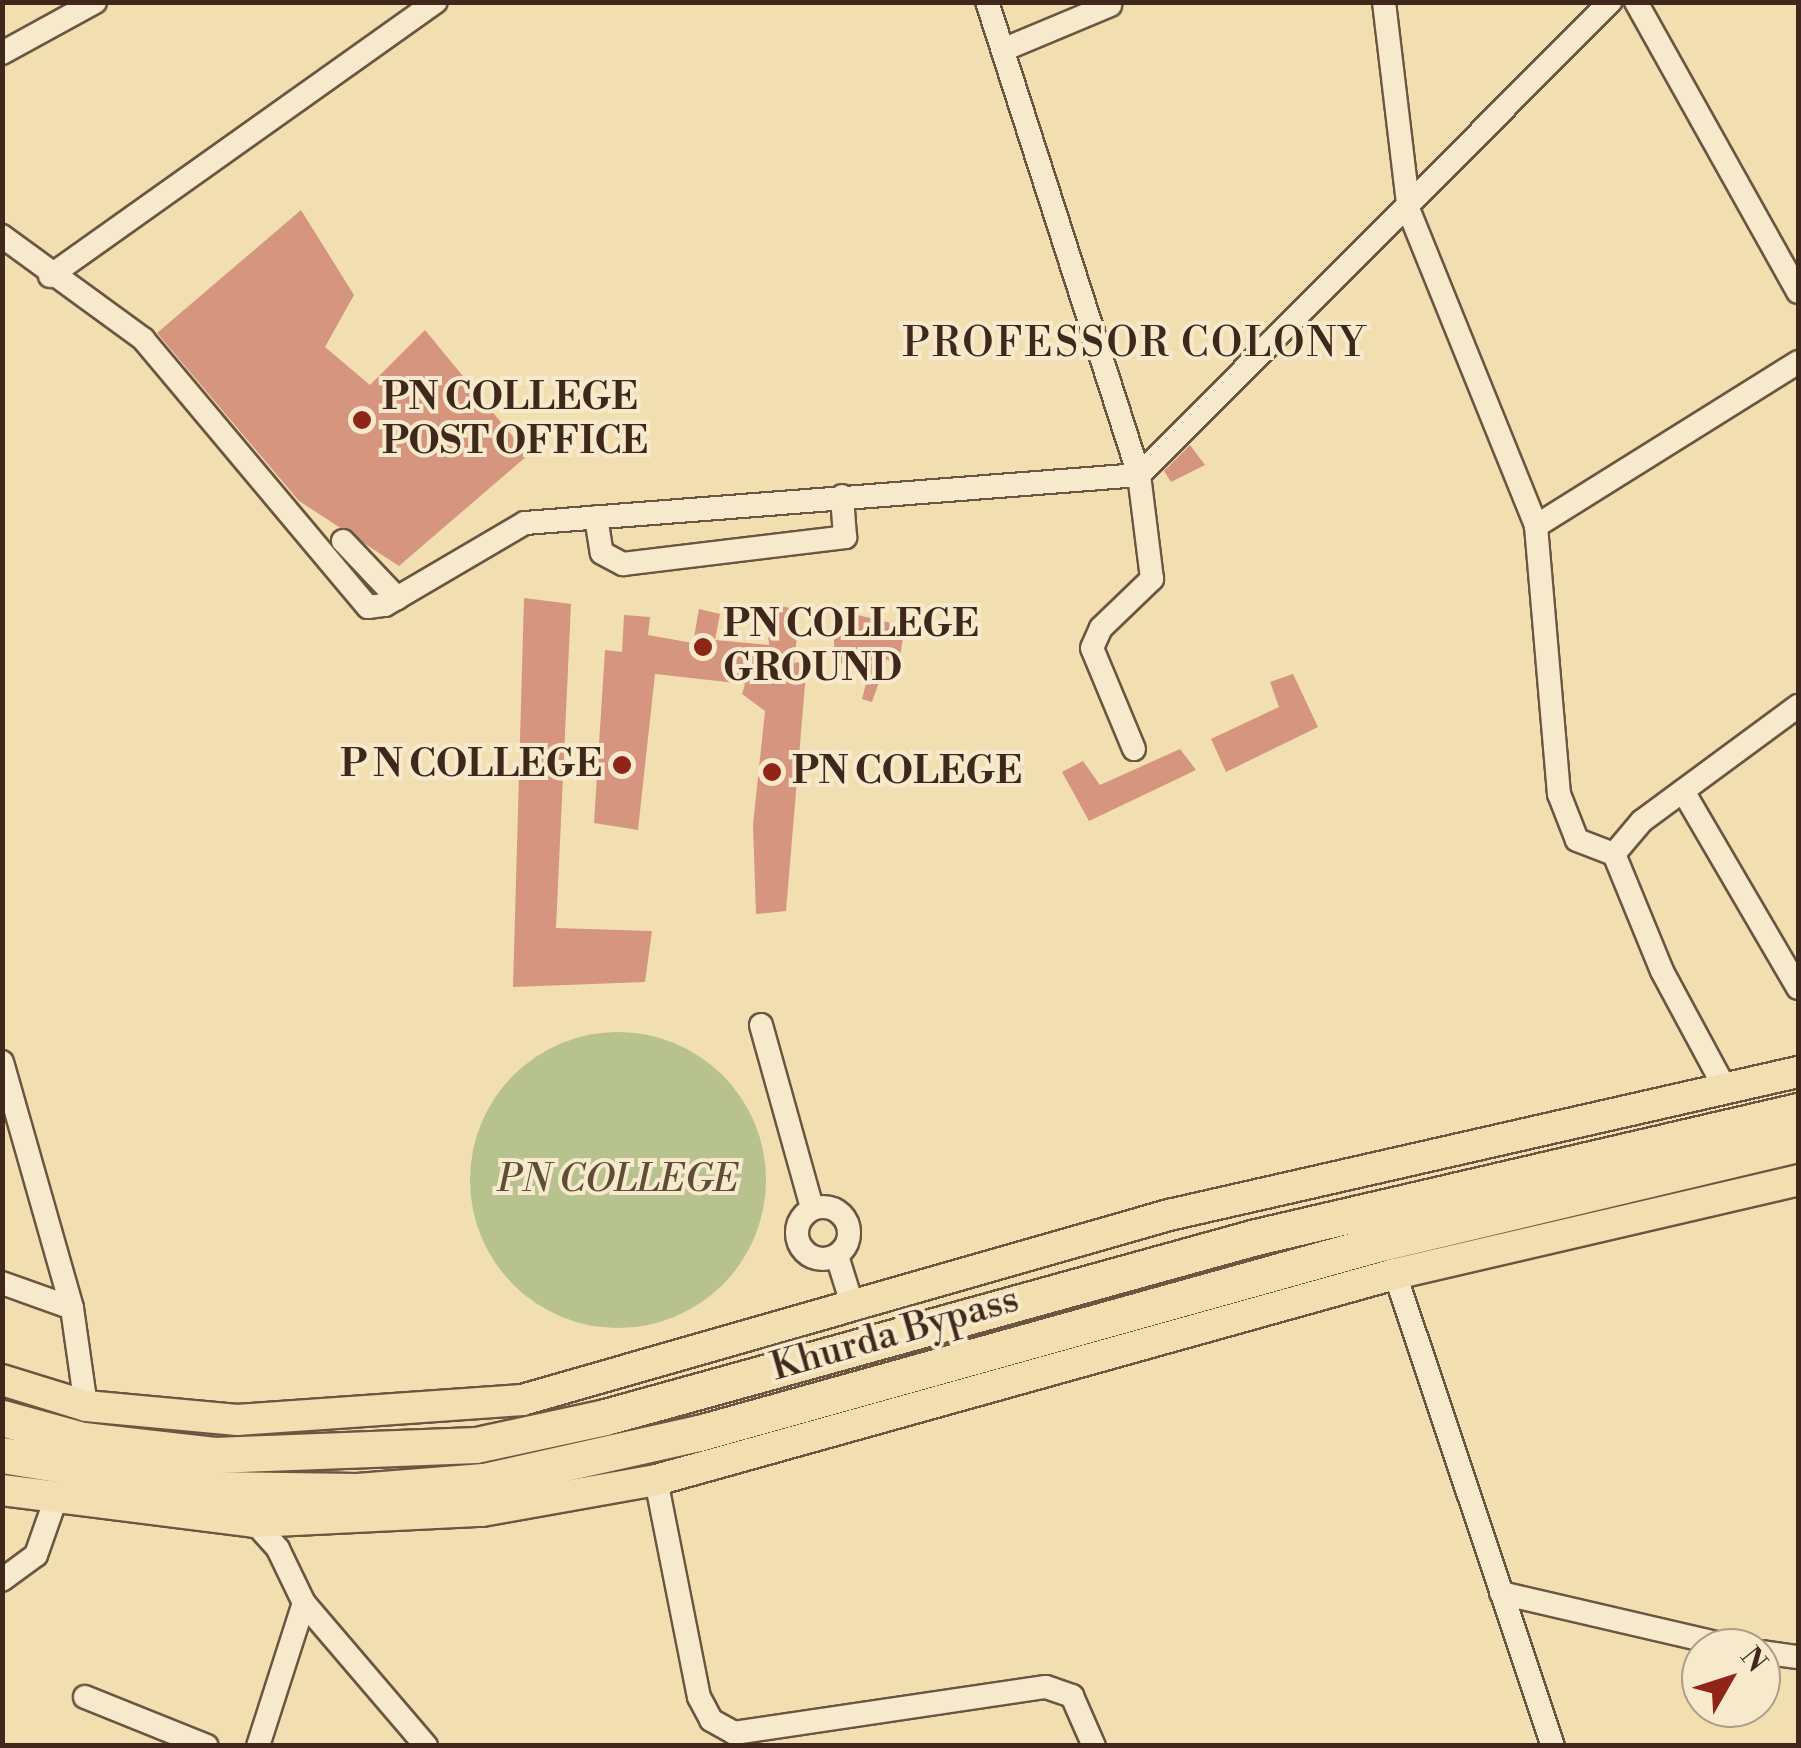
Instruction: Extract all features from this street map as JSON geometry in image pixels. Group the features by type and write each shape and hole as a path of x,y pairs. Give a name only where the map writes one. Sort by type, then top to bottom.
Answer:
{"highway":[{"name":"Khurda Bypass","path":"2,1418 83,1440 214,1455 476,1445 606,1417 1256,1238 1798,1111"},
{"name":"Khurda Bypass","path":"2,1455 210,1489 357,1491 484,1481 698,1433 1369,1246 1798,1144"}],"main road":[{"path":"2,1380 86,1406 314,1419 522,1400 1169,1215 1798,1072"},
{"path":"2,1490 55,1502 254,1522 384,1522 656,1480 1396,1274 1798,1180"}],"street":[{"path":"2,52 95,2"},
{"path":"50,276 436,2"},
{"path":"987,2 1139,475 1152,579 1101,628 1092,648 1134,749"},
{"path":"1384,2 1409,211 1536,526 1559,794 1577,840 1614,854 1662,972 1726,1090"},
{"path":"2,236 50,276 143,339 360,602 375,608 494,535 525,523 1139,475 1409,211 1610,2"},
{"path":"1636,2 1798,292"},
{"path":"1005,50 1073,11 1110,6"},
{"path":"1536,526 1798,362"},
{"path":"596,517 602,553 623,564 844,537 842,496"},
{"path":"343,541 397,598"},
{"path":"1614,854 1622,838 1798,706"},
{"path":"1684,791 1798,988"},
{"path":"761,1024 812,1208"},
{"path":"2,1062 72,1308 86,1406"},
{"path":"837,1256 819,1259 800,1244 800,1220 812,1208 829,1206 848,1224 837,1256 853,1307"},
{"path":"1396,1274 1553,1746"},
{"path":"2,1283 72,1308"},
{"path":"656,1480 699,1697 711,1720 734,1733 1046,1687 1072,1696 1090,1722 1094,1746"},
{"path":"2,1604 6,1578 46,1538 55,1502"},
{"path":"254,1522 278,1549 304,1603 426,1746"},
{"path":"1501,1594 1681,1635"},
{"path":"258,1746 304,1603"},
{"path":"85,1697 206,1746"}],"green space":[{"name":"PN COLLEGE","path":"618,1032 675,1043 723,1075 755,1123 766,1180 755,1237 723,1285 675,1317 618,1328 561,1317 513,1285 481,1237 470,1180 481,1123 513,1075 561,1043"}],"building":[{"name":"PN COLLEGE POST OFFICE","path":"301,210 354,295 325,347 370,385 425,330 528,455 399,566 299,501 157,333"},
{"path":"1190,445 1205,465 1171,482 1164,471"},
{"path":"524,598 571,604 556,928 652,931 645,982 513,987"},
{"name":"P N COLLEGE","path":"766,603 800,610 794,663 807,661 786,911 756,914 753,825 765,711 742,694 745,684 655,674 638,830 594,823 605,650 622,652 624,615 650,617 648,635 693,643 699,609 720,614 715,640 769,645"},
{"path":"857,615 905,626 898,669 887,659 872,702 862,699 872,661 835,664 833,618 854,626"},
{"path":"1293,674 1318,727 1226,772 1211,739 1279,707 1270,682"},
{"path":"1180,749 1196,770 1089,821 1062,772 1083,761 1100,785"}],"place":[{"name":"PN COLLEGE POST OFFICE","path":"362,420"},
{"name":"PN COLLEGE GROUND","path":"703,647"},
{"name":"P N COLLEGE","path":"622,765"},
{"name":"PN COLEGE","path":"772,772"}],"district":[{"name":"PROFESSOR COLONY","path":"1135,344"}]}
